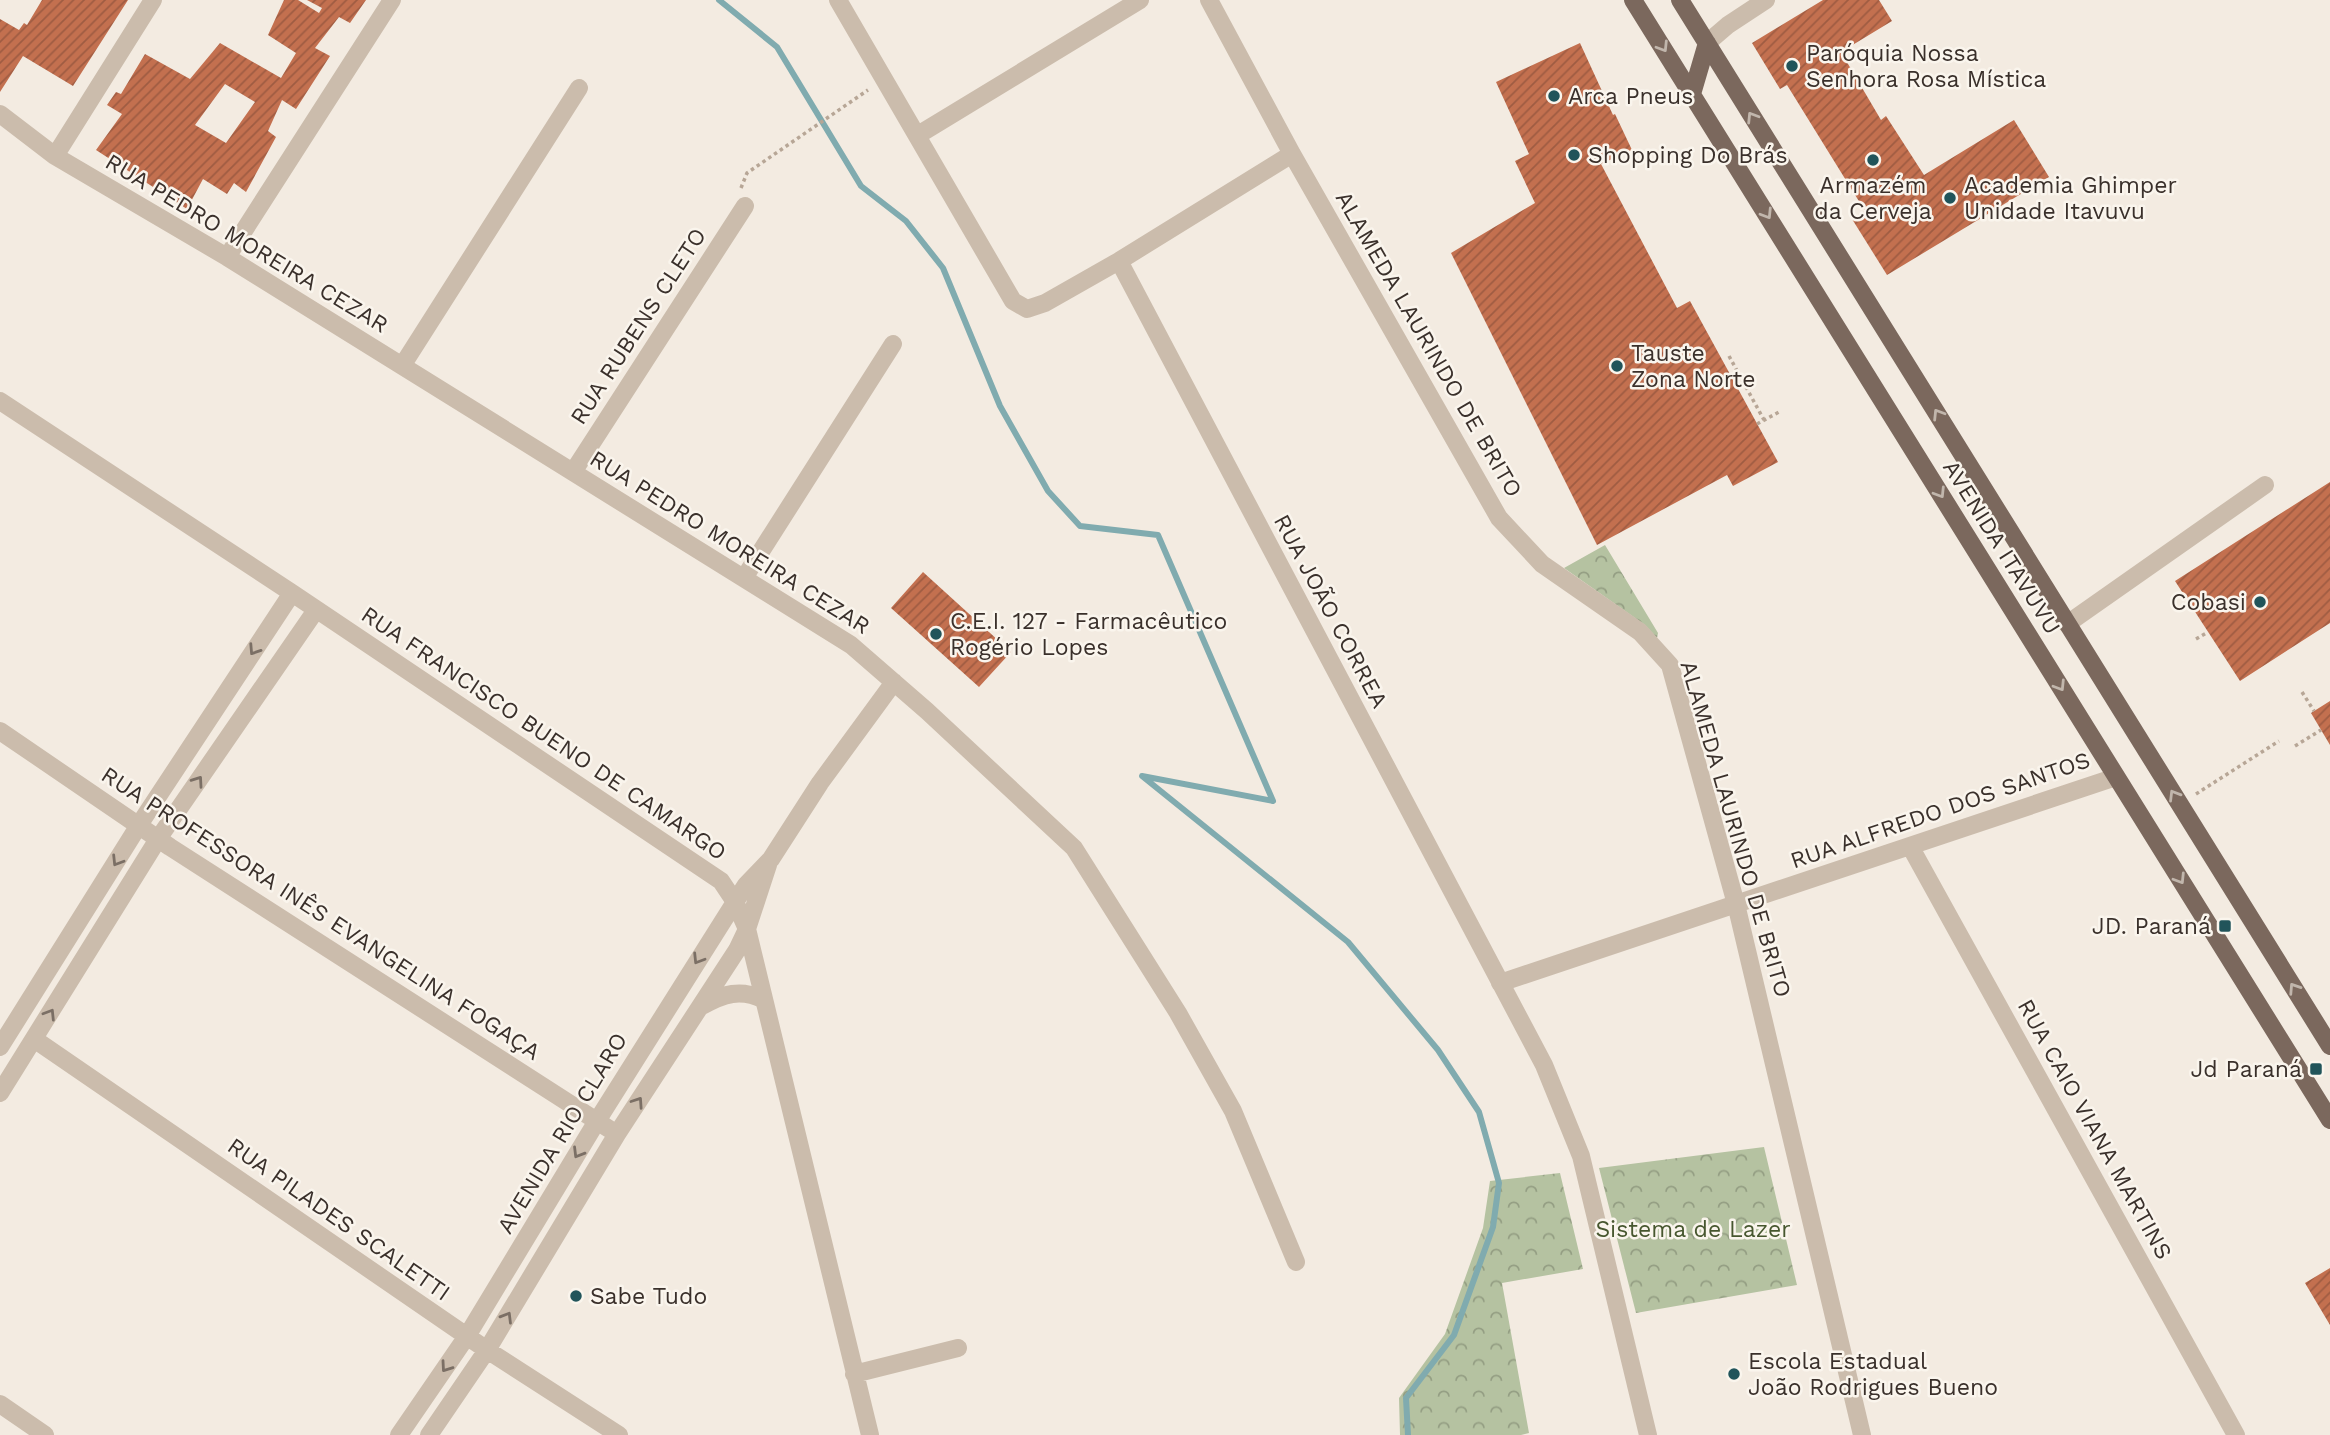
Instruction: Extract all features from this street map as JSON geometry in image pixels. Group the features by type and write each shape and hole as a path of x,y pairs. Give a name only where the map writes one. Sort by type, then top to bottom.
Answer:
{"main road":[{"name":"AVENIDA ITAVUVU","path":"1633,0 2330,1120"},
{"name":"AVENIDA ITAVUVU","path":"1680,0 2330,1046"},
{"path":"1692,94 1707,43"}],"street":[{"path":"55,156 153,0"},
{"path":"227,257 392,0"},
{"path":"838,0 1013,301 1027,309 1045,303 1119,261 1292,154"},
{"path":"918,135 1140,0"},
{"name":"ALAMEDA LAURINDO DE BRITO","path":"1209,0 1292,154 1499,518 1542,564 1640,632 1670,665 1736,904 1862,1435"},
{"path":"1707,43 1728,25 1766,0"},
{"path":"402,366 579,88"},
{"name":"RUA PEDRO MOREIRA CEZAR","path":"0,114 55,156 227,257 851,645 894,682 1074,848 1178,1013 1233,1111 1296,1262"},
{"name":"RUA RUBENS CLETO","path":"573,472 744,206"},
{"name":"RUA JOÃO CORREA","path":"1119,261 1544,1065 1581,1156 1648,1435"},
{"path":"744,579 893,344"},
{"name":"RUA FRANCISCO BUENO DE CAMARGO","path":"0,401 721,881 747,929 870,1435"},
{"path":"2067,624 2265,485"},
{"path":"0,1047 139,825 292,593"},
{"path":"0,1093 158,839 316,610"},
{"name":"AVENIDA RIO CLARO","path":"399,1435 467,1336 734,902 771,859 820,783 894,682"},
{"name":"RUA PROFESSORA INÊS EVANGELINA FOGAÇA","path":"0,731 158,839 617,1134"},
{"name":"RUA ALFREDO DOS SANTOS","path":"1500,983 2116,777"},
{"name":"RUA CAIO VIANA MARTINS","path":"1910,846 2236,1435"},
{"name":"AVENIDA RIO CLARO","path":"429,1435 487,1350 617,1134 737,950 771,859"},
{"path":"702,1006 718,996 732,993 747,993 764,1000"},
{"name":"RUA PILADES SCALETTI","path":"34,1039 487,1350 620,1435"},
{"path":"855,1374 958,1348"},
{"path":"0,1404 46,1435"}],"path":[{"path":"744,206 740,187 747,173 885,79"},
{"path":"1729,356 1764,420"},
{"path":"1757,424 1780,412"},
{"path":"2196,639 2208,632"},
{"path":"2302,692 2314,711"},
{"path":"2295,746 2321,730"},
{"path":"2180,805 2279,740"}],"green space":[{"path":"1605,545 1658,633 1657,638 1645,625 1564,568"},
{"name":"Sistema de Lazer","path":"1764,1147 1797,1285 1636,1313 1599,1168"},
{"name":"Sistema de Lazer","path":"1560,1173 1583,1269 1502,1283 1529,1433 1400,1435 1399,1398 1445,1334 1483,1228 1490,1181"}],"building":[{"path":"42,0 128,0 73,86 23,56 0,92 0,19 19,30 24,23 27,25"},
{"path":"284,0 298,0 319,13 322,8 307,0 366,0 350,23 339,17 315,48 330,56 296,109 282,100 268,131 276,137 246,192 234,183 227,194 203,179 187,209 96,150 122,114 107,105 116,92 121,94 145,54 190,79 220,43 281,78 296,53 268,35","holes":["225,84 255,102 226,143 195,125"]},
{"path":"1823,0 1879,0 1892,21 1841,52 1881,120 1886,116 1924,175 2014,120 2049,177 1887,275 1852,219 1865,211 1787,85 1780,89 1752,43"},
{"name":"Tauste Zona Norte","path":"1580,43 1632,150 1601,164 1677,308 1690,301 1778,462 1733,486 1727,475 1597,545 1451,253 1535,203 1515,161 1529,154 1496,82"},
{"name":"Cobasi","path":"2330,482 2330,623 2240,681 2175,581"},
{"path":"923,572 1011,652 979,687 891,608"},
{"path":"2330,701 2330,745 2311,713"},
{"path":"2330,1268 2330,1325 2305,1283"}],"waterway":[{"path":"719,0 777,47 861,186 906,221 943,268 1000,406 1048,491 1080,526 1158,535 1273,801 1142,776 1348,942 1438,1050 1479,1112 1499,1183 1493,1227 1454,1335 1406,1398 1408,1435"}],"place":[{"name":"Paróquia Nossa Senhora Rosa Mística","path":"1792,66"},
{"name":"Arca Pneus","path":"1554,96"},
{"name":"Shopping Do Brás","path":"1574,155"},
{"name":"Armazém da Cerveja","path":"1873,160"},
{"name":"Academia Ghimper Unidade Itavuvu","path":"1950,198"},
{"name":"Tauste Zona Norte","path":"1617,366"},
{"name":"Cobasi","path":"2260,602"},
{"name":"C.E.I. 127 - Farmacêutico Rogério Lopes","path":"936,634"},
{"name":"JD. Paraná","path":"2225,926"},
{"name":"Jd Paraná","path":"2316,1069"},
{"name":"Sabe Tudo","path":"576,1296"},
{"name":"Escola Estadual João Rodrigues Bueno","path":"1734,1374"}]}
